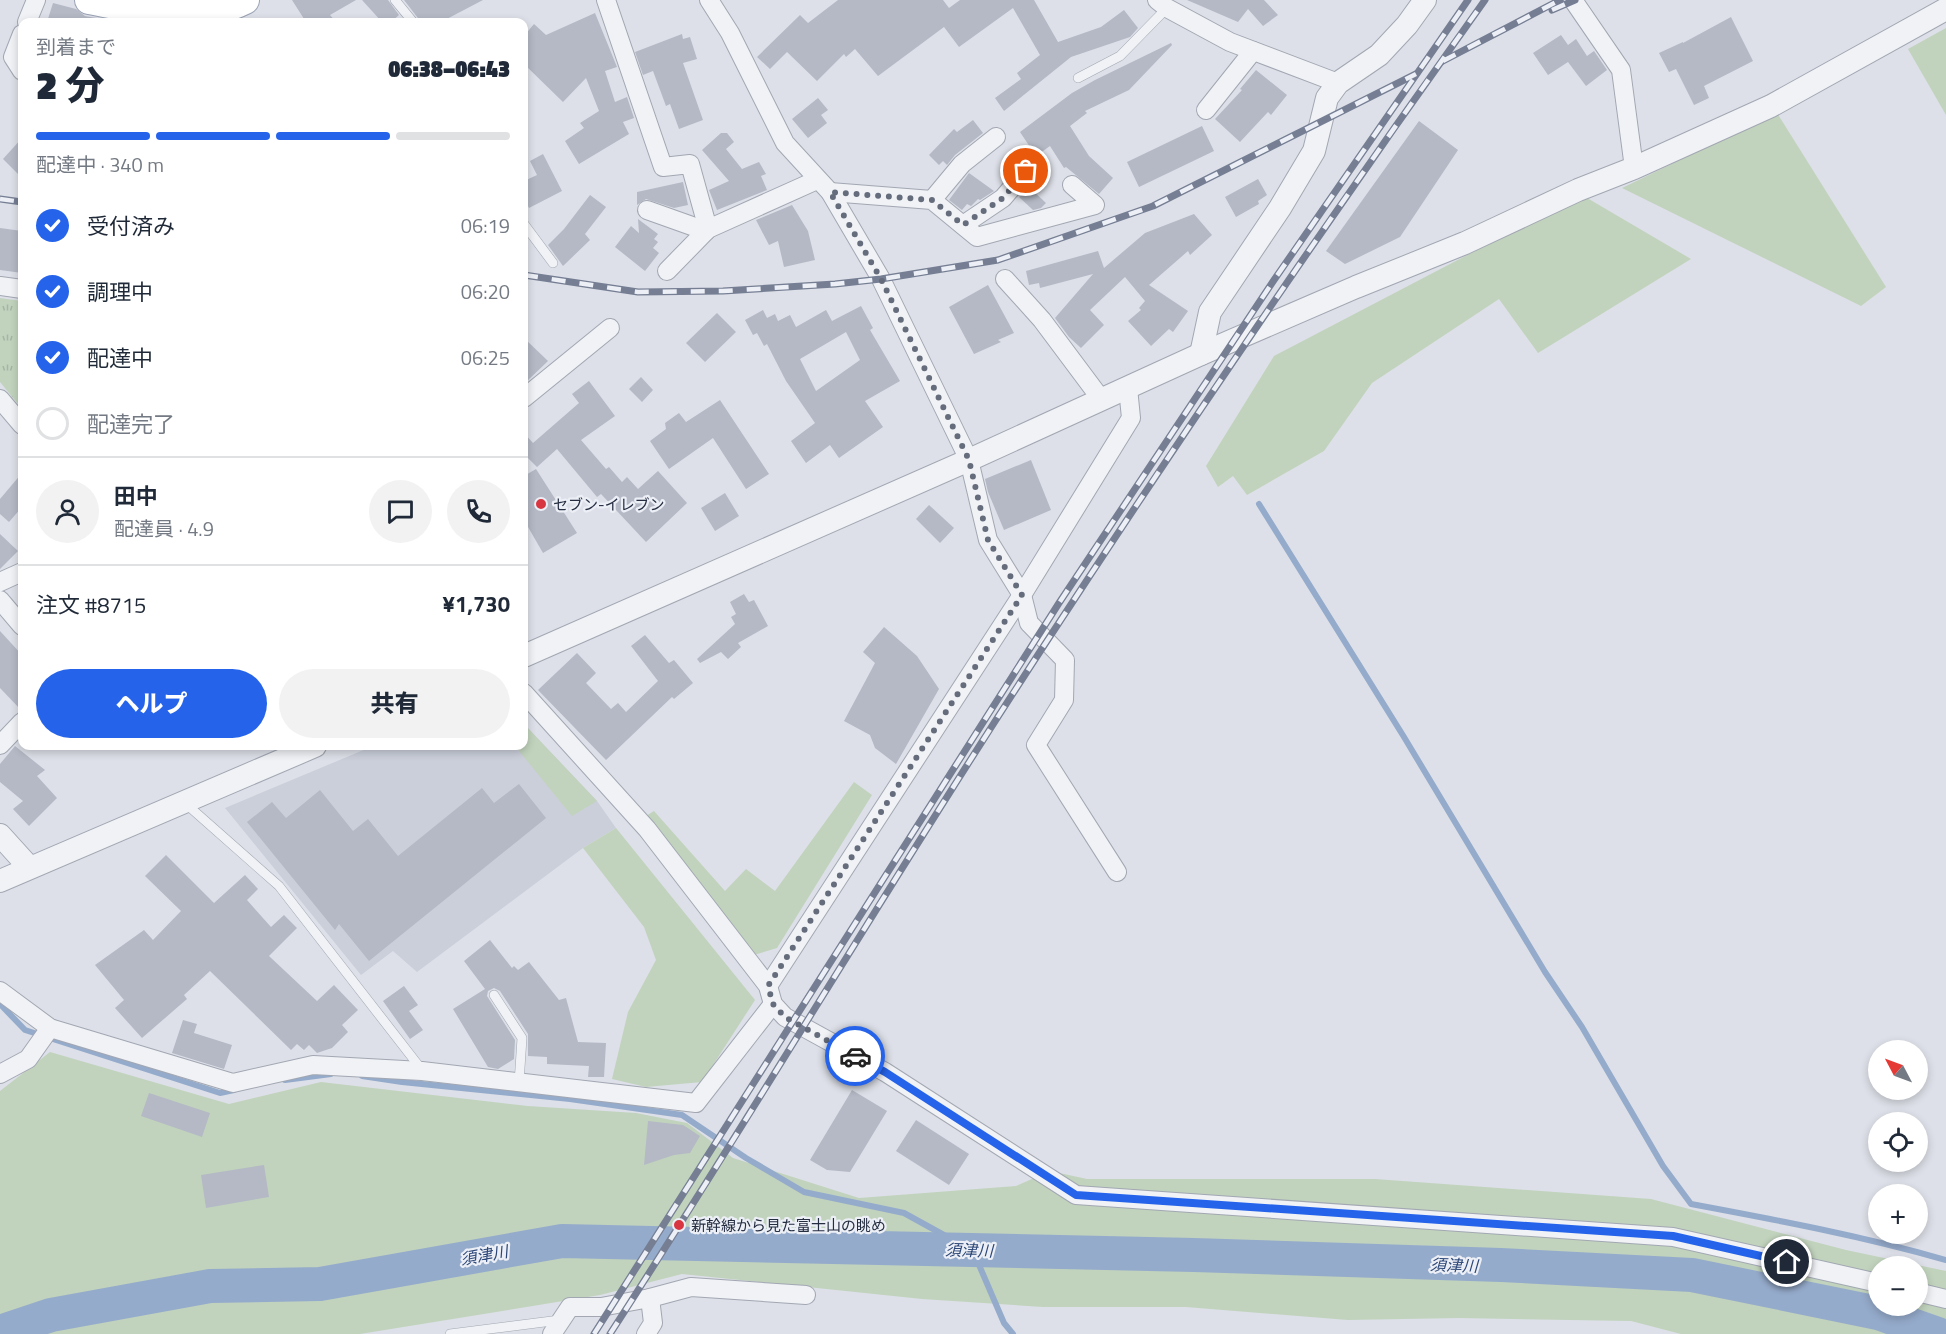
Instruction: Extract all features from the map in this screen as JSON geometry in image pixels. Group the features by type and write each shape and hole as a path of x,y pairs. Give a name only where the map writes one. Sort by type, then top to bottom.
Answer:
{"main road":[{"path":"89,0 151,12 197,15 228,8 245,0"}],"street":[{"path":"29,18 36,0"},
{"path":"606,0 663,167 690,164 706,230"},
{"path":"709,0 730,33 785,143 824,186 881,279 969,460 988,540 1022,595 1029,623 1065,660 1064,700 1036,745 1118,872"},
{"path":"1201,354 1210,312 1280,208 1314,152 1327,98 1338,83 1379,55 1407,25 1425,0"},
{"path":"1573,0 1621,70 1634,168"},
{"path":"1162,4 1230,42 1338,83"},
{"path":"528,654 969,460 1201,354 1465,243 1578,190 1634,168 1771,106 1946,9"},
{"path":"12,66 18,47"},
{"path":"1206,110 1253,51"},
{"path":"932,200 962,165 996,138"},
{"path":"963,225 1003,198 1026,171"},
{"path":"667,272 706,230 824,186 932,200 977,237 1095,205 1072,185"},
{"path":"647,210 706,230"},
{"path":"1005,279 1042,320 1101,399"},
{"path":"0,286 18,288"},
{"path":"528,395 610,328"},
{"path":"768,986 1022,595 1131,418 1128,388"},
{"path":"0,399 18,420"},
{"path":"0,582 18,574"},
{"path":"0,600 18,621"},
{"path":"528,697 647,829 768,986 773,1004 785,1017 885,1072 1076,1195 1673,1236 1868,1281"},
{"path":"0,745 18,726"},
{"path":"0,881 306,750"},
{"path":"0,835 29,867"},
{"path":"0,991 50,1028 233,1083 313,1065 422,1071 696,1103 773,1004"},
{"path":"0,1074 28,1059 50,1028"},
{"path":"556,1327 570,1307 601,1307 650,1298 691,1287 806,1295"},
{"path":"1928,1295 1946,1299"},
{"path":"646,1334 653,1323 650,1298"}],"lane":[{"path":"395,0 410,18"},
{"path":"1078,78 1120,56 1162,4"},
{"path":"528,232 553,263"},
{"path":"183,802 279,886 422,1071"},
{"path":"494,995 522,1038 519,1083"},
{"path":"450,1334 556,1327"}],"shaded area":[{"path":"528,728 597,801 616,828 583,848 417,972 393,951 361,975 225,808 363,750 528,750"}],"green space":[{"path":"1946,28 1946,115 1908,49"},
{"path":"1777,113 1886,287 1861,306 1622,188"},
{"path":"1582,195 1691,259 1538,353 1499,299 1372,383 1324,451 1247,495 1233,476 1218,487 1206,466 1274,356"},
{"path":"0,298 18,300 18,404 0,382"},
{"path":"528,728 597,801 572,816 518,750 528,750"},
{"path":"854,782 872,795 777,948 754,955 646,816 654,811 725,891 746,869 775,891"},
{"path":"616,828 755,1000 702,1082 646,1087 612,1079 628,1012 656,960 644,927 583,848"},
{"path":"50,1052 229,1104 321,1082 528,1106 636,1113 687,1123 733,1158 859,1198 1016,1186 1050,1171 1087,1179 1375,1179 1651,1199 1875,1256 1868,1256 1868,1316 1928,1316 1928,1267 1946,1271 1946,1334 1681,1334 1631,1321 1459,1318 1348,1320 1186,1307 1043,1307 922,1299 682,1274 600,1295 360,1334 0,1334 0,1091"}],"building":[{"path":"292,0 356,0 330,15 333,18 303,18"},
{"path":"362,0 388,0 399,15 396,18 378,18"},
{"path":"404,0 483,0 449,18 418,18"},
{"path":"838,0 943,0 949,8 960,0 1034,0 1058,42 1101,27 1124,10 1138,28 1130,37 1071,57 1004,111 995,98 1021,79 1017,73 1040,55 1013,8 959,47 944,27 878,76 855,49 846,57 844,54 817,81 787,52 770,69 757,57 800,15 808,23"},
{"path":"1187,0 1264,0 1278,15 1263,26 1248,9 1238,22"},
{"path":"53,3 76,9 85,16 96,18 48,18"},
{"path":"595,13 617,67 605,71 615,102 627,97 634,118 623,122 629,134 579,164 565,141 584,128 580,123 599,111 586,78 563,102 528,68 528,31 534,24 546,35"},
{"path":"1731,17 1753,61 1704,86 1709,98 1694,105 1676,69 1669,72 1659,53"},
{"path":"682,34 683,39 690,37 697,59 683,63 703,120 679,129 670,104 666,106 653,71 643,75 635,52"},
{"path":"1561,35 1568,45 1576,39 1587,56 1594,51 1607,70 1586,86 1568,62 1548,75 1533,53"},
{"path":"1171,43 1172,45 1129,90 1085,111 1087,113 1070,126 1089,156 1113,178 1099,194 1066,167 1064,168 1050,146 1036,156 1020,132 1072,93"},
{"path":"1256,70 1287,95 1271,115 1268,112 1240,142 1215,119 1242,90 1240,89"},
{"path":"818,98 828,110 821,115 827,123 808,138 792,119"},
{"path":"973,120 983,133 955,155 947,165 943,161 939,165 929,155 954,129 957,132"},
{"path":"1419,121 1458,150 1400,237 1345,264 1326,251"},
{"path":"1202,126 1214,151 1139,187 1127,162"},
{"path":"721,133 727,133 734,142 726,149 742,169 759,162 766,174 761,176 767,190 717,210 709,190 729,181 702,150"},
{"path":"18,142 18,174 3,159"},
{"path":"543,154 562,191 529,208 528,179 537,175 530,161"},
{"path":"969,173 994,191 978,199 971,206 967,204 962,210 949,200"},
{"path":"1258,179 1267,195 1258,201 1259,204 1236,217 1225,197"},
{"path":"683,182 688,205 674,208 646,199 637,205 637,192"},
{"path":"1029,187 1046,203 1041,208 1033,210 1019,197"},
{"path":"590,195 606,207 585,234 590,240 563,266 548,245 564,229"},
{"path":"792,205 808,231 815,260 784,267 778,241 769,245 756,220"},
{"path":"1194,214 1212,235 1190,255 1188,251 1149,285 1188,311 1173,332 1169,329 1151,346 1128,321 1141,310 1139,308 1145,301 1125,277 1090,310 1104,325 1081,348 1069,337 1055,318 1093,274 1040,288 1039,283 1029,285 1026,271 1098,251 1104,268 1145,233"},
{"path":"638,219 658,234 654,239 658,242 653,248 659,253 645,271 615,247 631,226 639,233"},
{"path":"0,228 18,230 18,272 0,270"},
{"path":"988,285 1014,333 998,340 1001,342 974,354 949,307"},
{"path":"861,306 873,328 870,330 900,381 865,401 883,427 839,458 830,445 806,463 791,441 815,423 786,381 767,344 764,346 757,333 753,335 745,320 763,310 767,318 775,314 778,321 790,315 796,327 826,310 832,321","holes":["846,332 860,360 816,391 800,359"]},
{"path":"717,313 736,332 705,362 686,343"},
{"path":"528,342 548,361 528,380"},
{"path":"641,377 653,390 642,402 629,389"},
{"path":"589,381 615,416 581,440 606,469 609,467 622,482 627,477 638,489 658,471 687,503 646,542 601,494 597,497 557,449 537,467 528,458 528,437 533,443 579,403 572,394"},
{"path":"720,400 769,474 746,489 713,438 669,469 650,441 666,429 665,423 679,413 686,422"},
{"path":"1031,460 1051,510 1004,530 985,479"},
{"name":"セブン-イレブン","path":"536,469 577,533 543,553 528,527 528,474"},
{"path":"18,478 18,512 9,522 0,514 0,499"},
{"path":"725,493 739,516 715,531 701,508"},
{"path":"929,505 954,528 940,543 916,519"},
{"path":"0,534 18,551 0,569"},
{"path":"744,594 749,602 754,600 768,626 738,643 741,647 728,659 721,652 700,663 697,659 735,624 731,617 736,614 730,602"},
{"path":"884,627 917,656 939,689 896,764 875,748 870,735 844,721 875,663 863,652"},
{"path":"0,631 18,651 18,707 0,688"},
{"path":"645,635 669,663 674,660 693,683 674,699 672,697 606,760 538,690 577,653 596,673 586,683 611,709 618,703 626,712 658,681 631,646"},
{"path":"15,746 45,770 37,776 57,798 29,826 13,809 23,801 0,782 0,764"},
{"path":"519,784 546,818 369,961 339,924 335,930 247,822 272,802 286,818 320,790 353,831 368,819 398,856 482,788 494,803"},
{"path":"166,855 214,903 245,875 258,889 247,900 271,927 284,915 297,928 269,956 317,1001 334,985 358,1010 342,1025 348,1032 332,1048 317,1053 309,1045 304,1050 297,1044 291,1050 210,971 184,995 187,999 142,1038 115,1008 124,1000 95,965 144,930 153,940 181,911 145,876"},
{"path":"490,940 512,968 514,966 518,970 529,962 559,1000 566,998 578,1042 606,1043 604,1077 588,1077 589,1066 547,1064 547,1057 528,1056 528,1034 500,991 494,988 488,991 487,996 515,1040 514,1059 498,1069 488,1067 453,1009 485,989 464,961"},
{"path":"404,986 418,1005 409,1011 423,1030 410,1039 383,1001"},
{"path":"183,1020 197,1024 194,1033 232,1045 224,1069 172,1053"},
{"path":"852,1090 887,1111 850,1172 827,1170 810,1160"},
{"path":"149,1093 210,1113 202,1137 141,1116"},
{"path":"916,1120 969,1154 949,1185 896,1151"},
{"path":"648,1121 683,1125 700,1136 690,1153 674,1155 644,1165"},
{"path":"264,1165 269,1197 206,1208 201,1175"}],"waterway":[{"path":"1259,504 1404,737 1545,972 1582,1027 1663,1166 1691,1204 1851,1236 1946,1260"},
{"path":"0,1004 25,1030 220,1093 234,1090"},
{"path":"285,1080 331,1074"},
{"path":"362,1076 570,1099 682,1115 746,1158 804,1192 904,1213 973,1251 1004,1323 1013,1334"},
{"name":"須津川","path":"0,1332 51,1315 210,1286 320,1284 562,1241 1194,1255 1501,1265 1692,1275 1878,1313 1938,1334"}],"railway":[{"path":"594,1334 1059,603 1274,280 1468,0"},
{"path":"610,1334 952,789 1068,609 1274,302 1485,0"},
{"path":"1443,61 1560,0"},
{"path":"1552,10 1575,0"},
{"path":"528,276 638,292 723,291 881,279 998,260 1153,206 1416,74"},
{"path":"0,199 18,201"}],"way so far":[{"path":"855,1056 785,1017 773,1004 768,986 1022,595 988,540 969,460 881,279 830,192 932,200 963,225 1003,198 1026,171"}],"place":[{"name":"セブン-イレブン","path":"541,504"},
{"name":"新幹線から見た富士山の眺め","path":"679,1225"}],"route":[{"path":"855,1056 885,1072 1076,1195 1673,1236 1787,1262"}]}
